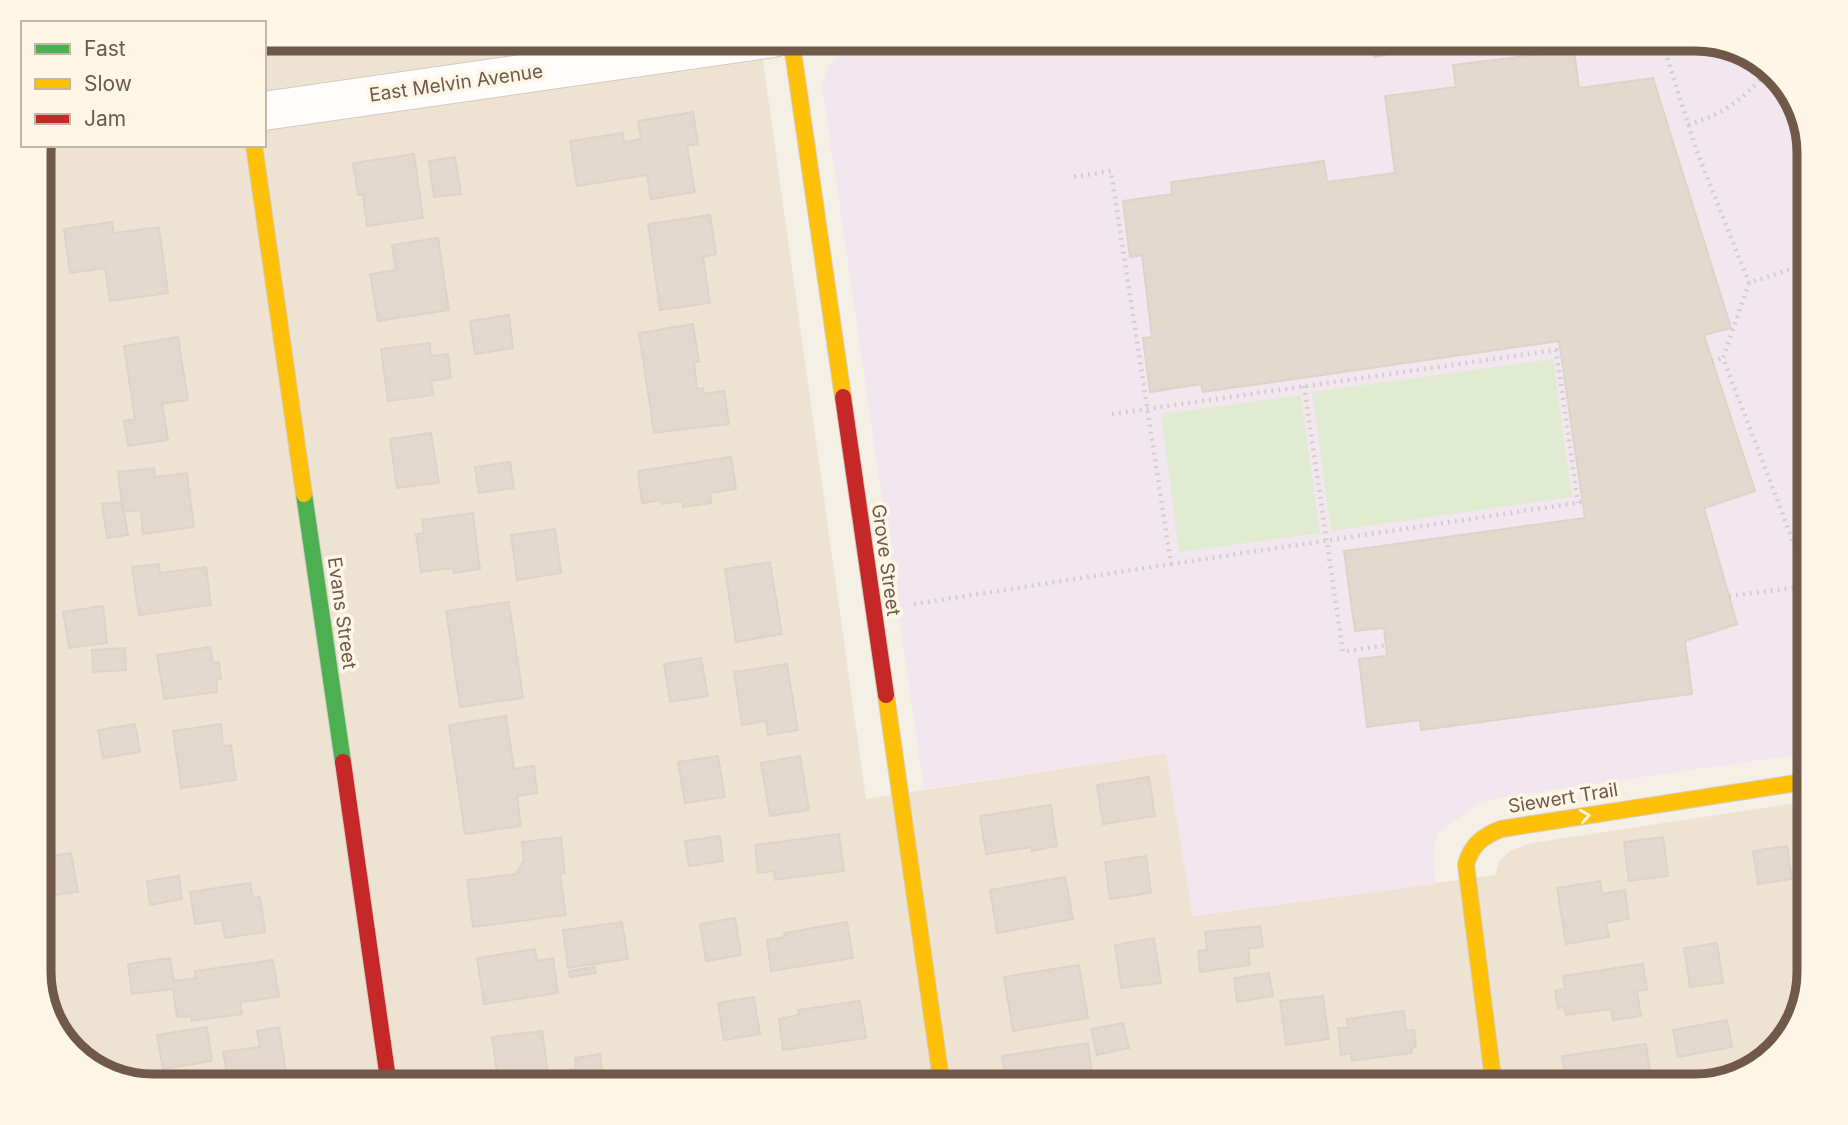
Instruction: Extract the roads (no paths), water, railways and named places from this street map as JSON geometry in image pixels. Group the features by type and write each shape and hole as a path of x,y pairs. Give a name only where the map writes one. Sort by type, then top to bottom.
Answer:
{"street":[{"name":"East Melvin Avenue","path":"266,111 683,51"},
{"name":"Grove Street","path":"792,51 940,1074"},
{"name":"Evans Street","path":"254,147 387,1074"},
{"name":"Siewert Trail","path":"1492,1074 1466,865 1472,848 1484,835 1501,829 1797,783"}]}
